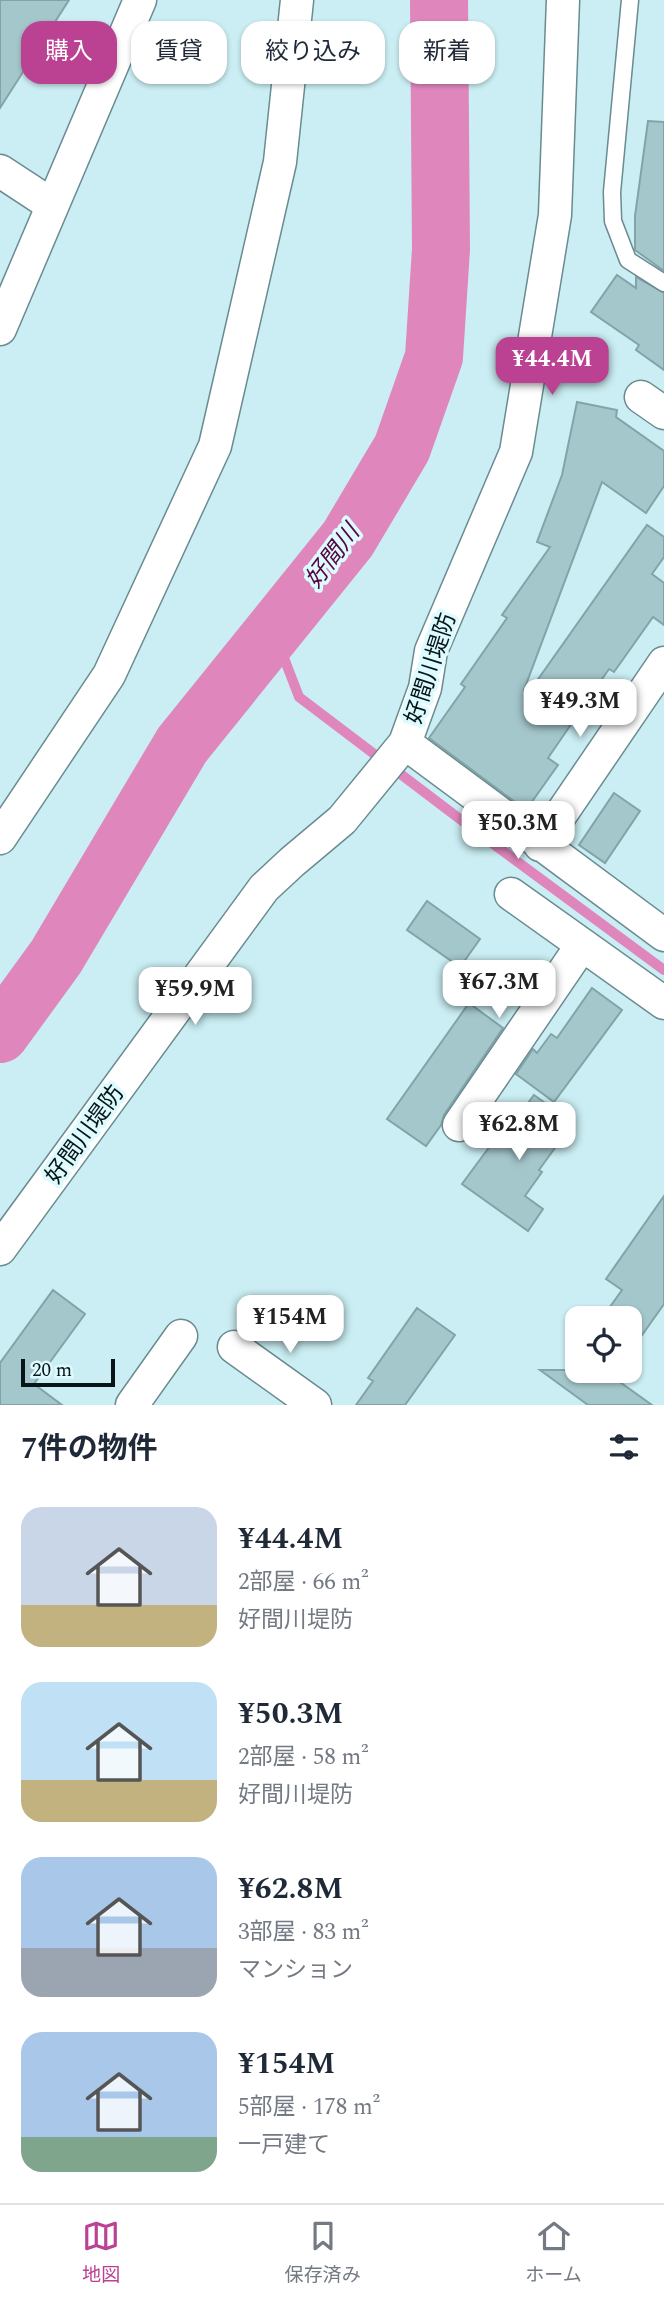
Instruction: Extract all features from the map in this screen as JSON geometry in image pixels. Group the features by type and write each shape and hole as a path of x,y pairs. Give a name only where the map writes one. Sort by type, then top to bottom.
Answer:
{"street":[{"path":"0,329 141,0"},
{"path":"0,838 109,675 215,446 280,162 297,0"},
{"name":"好間川堤防","path":"0,1249 264,888 342,820 369,790 403,744 425,688 431,651 516,452 555,215 563,0"},
{"path":"0,171 52,205"},
{"path":"540,845 664,663"},
{"path":"403,744 664,935"},
{"path":"511,894 664,1003"},
{"path":"459,1125 582,945"},
{"path":"132,1405 181,1336"},
{"path":"234,1347 315,1405"}],"lane":[{"path":"630,0 612,192 614,221 628,260 664,283"}],"building":[{"path":"0,0 69,0 56,21 21,21 21,75 0,108"},
{"path":"648,121 664,122 664,271 635,250 635,216"},
{"path":"617,275 636,288 636,277 664,293 664,370 636,350 639,345 591,312"},
{"path":"577,402 617,410 616,417 664,451 664,486 646,513 602,482 524,690 529,692 647,525 664,537 664,557 652,574 664,583 664,625 653,617 614,672 609,669 548,758 558,765 526,810 429,738 465,687 461,684 507,618 502,615 550,547 537,542 562,475"},
{"path":"614,793 640,811 605,863 579,845"},
{"path":"427,901 480,939 460,967 407,930"},
{"path":"592,988 622,1010 554,1102 516,1074 533,1049 537,1053 551,1034 557,1038"},
{"path":"469,1003 503,1028 426,1146 387,1119"},
{"path":"534,1095 573,1123 539,1170 542,1172 525,1196 543,1209 528,1231 462,1184 496,1138 500,1141"},
{"path":"664,1196 664,1304 642,1335 642,1306 611,1306 622,1290 606,1279"},
{"path":"53,1290 85,1314 34,1384 62,1405 0,1405 0,1363"},
{"path":"417,1308 455,1335 405,1405 356,1405 373,1381 368,1378"},
{"path":"540,1370 565,1370 565,1383 621,1383 652,1405 588,1405"}],"waterway":[{"name":"好間川","path":"0,1034 56,957 182,745 348,539 402,448 434,357 441,249 439,0"},
{"path":"274,632 299,697 664,970"}]}
